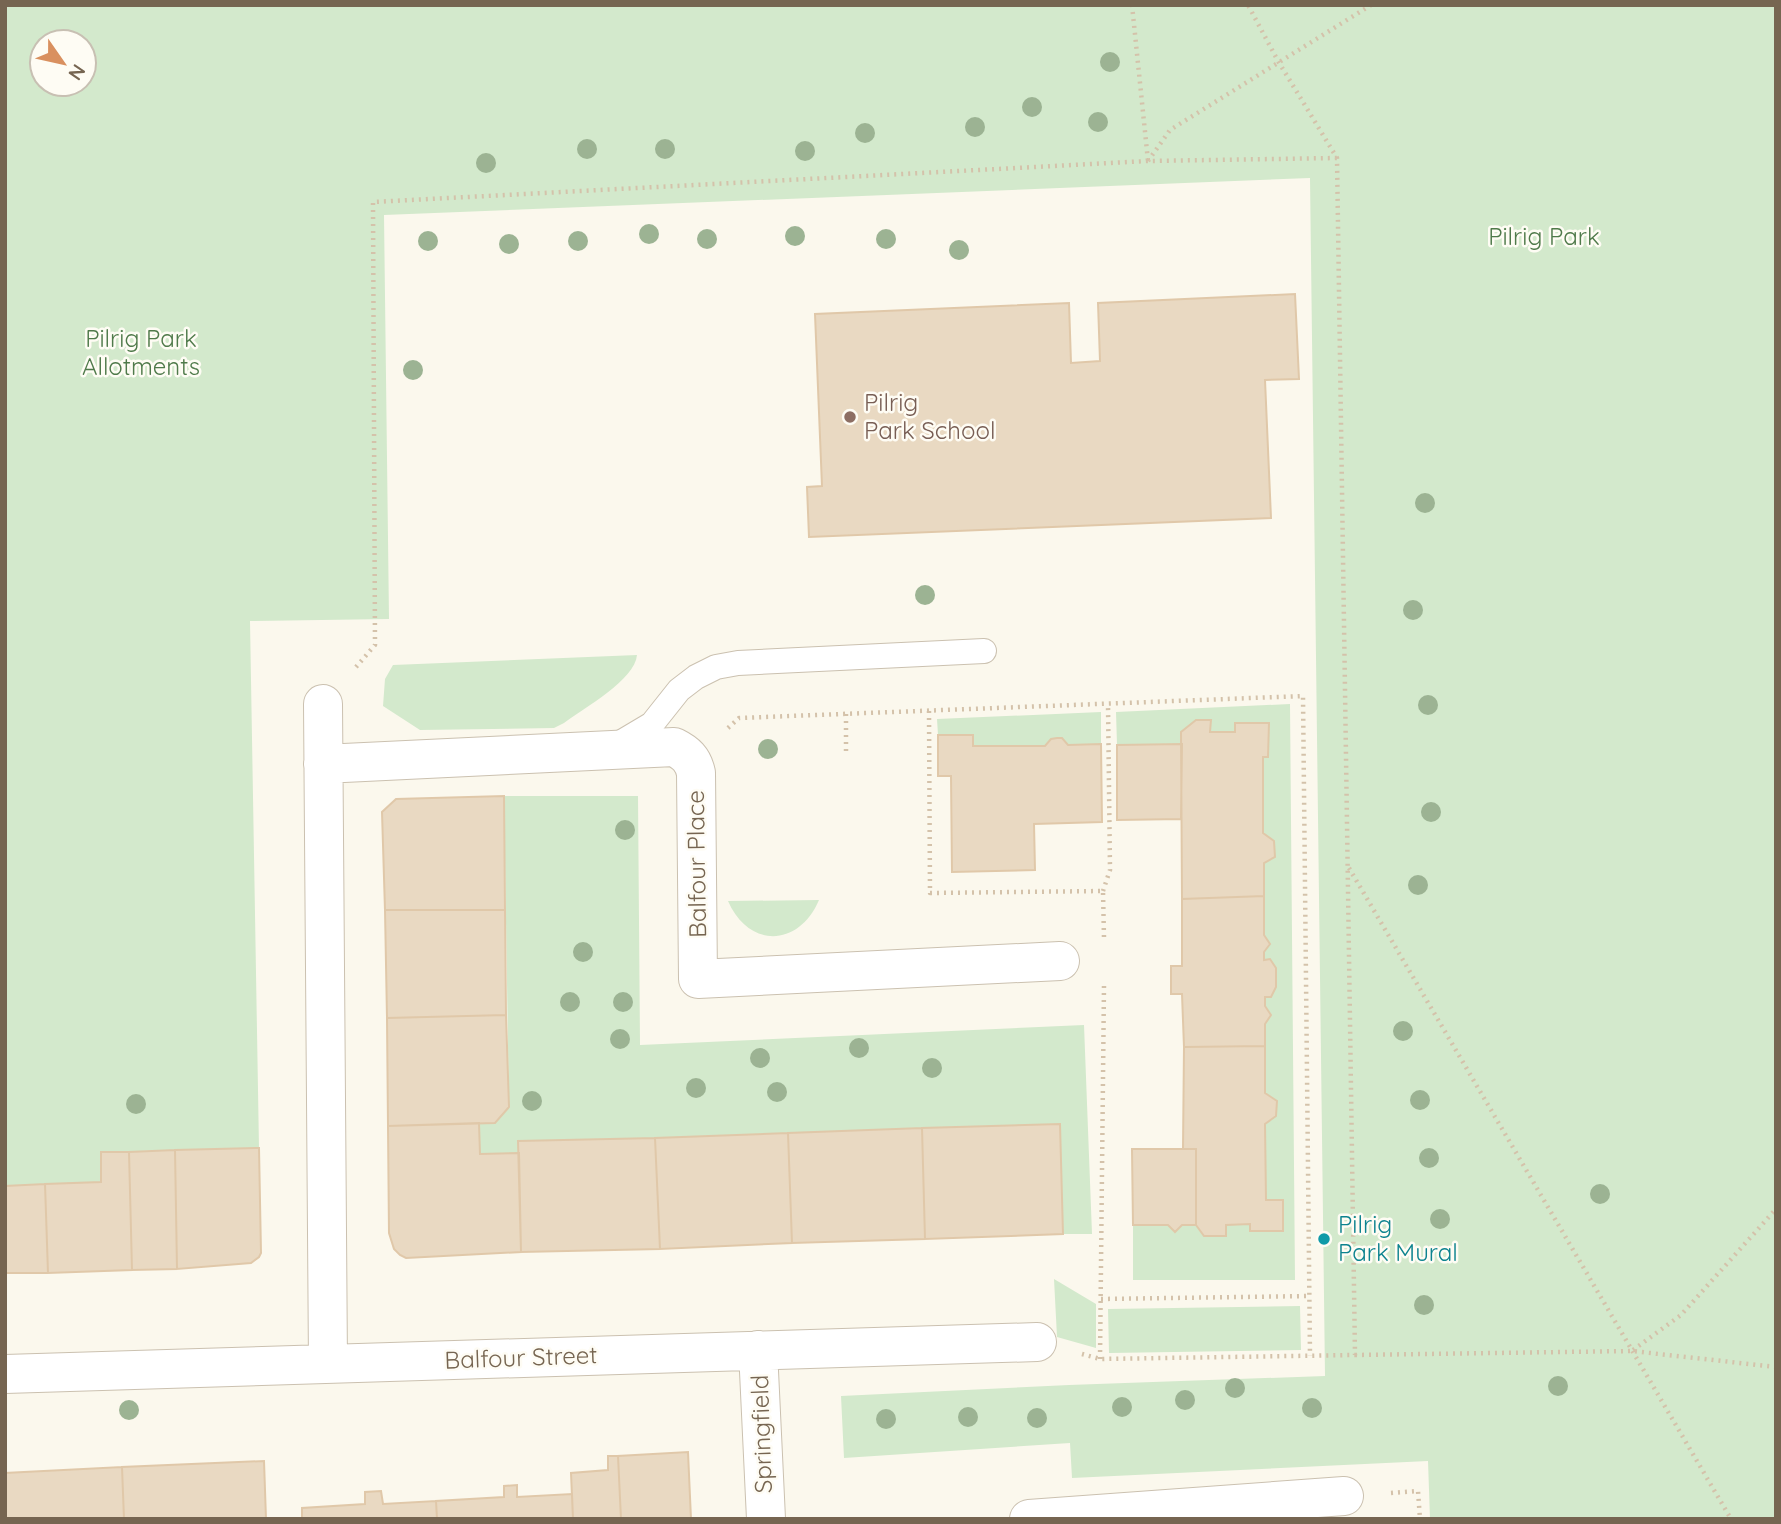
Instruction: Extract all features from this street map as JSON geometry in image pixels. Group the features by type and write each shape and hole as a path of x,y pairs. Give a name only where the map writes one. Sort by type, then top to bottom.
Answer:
{"street":[{"path":"323,704 328,1364"},
{"name":"Balfour Place","path":"323,764 674,747 684,752 691,759 696,772 698,979 1060,961"},
{"name":"Balfour Street","path":"5,1374 1037,1342"},
{"name":"Springfield","path":"758,1350 766,1519"},
{"path":"1029,1519 1345,1496"}],"lane":[{"path":"594,751 615,746 634,737 652,724 679,690 716,667 738,663 984,651"}],"path":[{"path":"1132,5 1148,161"},
{"path":"1248,5 1337,158 1355,1355"},
{"path":"1148,161 1170,130 1371,5"},
{"path":"323,704 375,645 373,202 1148,161 1337,158"},
{"path":"691,759 739,718 1303,696 1310,1356"},
{"path":"1100,1359 1103,891 1110,870 1108,704"},
{"path":"929,711 930,893 1103,891"},
{"path":"846,714 846,754"},
{"path":"1348,867 1731,1519"},
{"path":"1060,961 1104,958"},
{"path":"1632,1351 1681,1315 1776,1209"},
{"path":"1101,1299 1310,1296"},
{"path":"1037,1342 1100,1359 1632,1351 1776,1367"}],"green space":[{"name":"Pilrig Park","path":"5,5 1776,5 1776,1519 1430,1519 1428,1461 1072,1478 1070,1443 844,1458 841,1396 1325,1376 1310,178 384,215 389,619 250,621 259,1148 101,1152 101,1182 5,1186"},
{"path":"637,655 628,674 618,684 554,728 420,730 383,706 385,679 393,665"},
{"path":"1290,704 1295,1280 1133,1280 1133,1225 1168,1225 1175,1232 1182,1225 1196,1225 1204,1236 1226,1236 1226,1225 1250,1224 1251,1231 1283,1231 1283,1200 1266,1200 1265,1124 1276,1116 1277,1101 1265,1093 1265,1024 1271,1015 1265,1006 1265,997 1271,997 1276,978 1270,959 1264,960 1264,952 1270,944 1264,935 1264,863 1275,857 1274,841 1263,833 1263,757 1268,757 1268,723 1235,732 1210,732 1210,720 1196,720 1181,732 1182,744 1117,745 1116,712"},
{"path":"1101,712 1101,744 1068,745 1062,738 1051,739 1045,746 973,746 973,735 938,735 937,719"},
{"path":"504,796 638,796 640,1045 1084,1025 1092,1234 1063,1234 1059,1124 518,1141 519,1153 480,1154 479,1123 509,1107"},
{"path":"819,900 810,916 799,927 787,934 774,936 748,928 737,917 728,901"},
{"path":"1054,1279 1096,1304 1096,1348 1057,1337"},
{"path":"1300,1306 1301,1350 1109,1353 1108,1309"}],"building":[{"path":"1295,294 1299,379 1265,380 1271,518 809,537 807,487 822,486 815,314 1069,303 1071,363 1100,361 1098,303"},
{"path":"1196,720 1211,720 1210,732 1235,732 1235,723 1269,723 1268,757 1263,757 1263,833 1274,841 1275,857 1264,863 1264,896 1182,899 1181,732"},
{"path":"938,735 973,735 973,746 1045,746 1051,739 1057,738 1062,738 1068,745 1101,744 1102,822 1034,824 1035,870 952,872 951,776 938,776"},
{"path":"1182,744 1181,819 1117,820 1117,745"},
{"path":"504,796 505,910 385,910 382,812 396,799"},
{"path":"1264,896 1264,935 1270,944 1264,952 1264,960 1270,959 1276,968 1276,987 1271,997 1265,997 1265,1006 1271,1015 1265,1024 1265,1046 1184,1047 1182,994 1171,994 1171,966 1182,966 1182,899"},
{"path":"385,910 505,910 506,1015 387,1018"},
{"path":"506,1015 509,1107 495,1123 388,1126 387,1018"},
{"path":"1265,1046 1265,1093 1277,1101 1276,1116 1265,1124 1266,1200 1283,1200 1283,1231 1250,1231 1250,1224 1226,1225 1226,1236 1204,1236 1196,1225 1196,1149 1183,1149 1184,1047"},
{"path":"479,1123 480,1154 519,1153 521,1252 406,1258 400,1255 394,1249 389,1233 388,1126"},
{"path":"1060,1124 1063,1234 925,1239 922,1128"},
{"path":"922,1128 925,1239 792,1243 788,1133"},
{"path":"788,1133 792,1243 660,1249 655,1138"},
{"path":"655,1138 660,1249 521,1252 518,1141"},
{"path":"259,1148 259,1257 251,1263 177,1269 175,1150"},
{"path":"1132,1149 1196,1149 1196,1225 1182,1225 1175,1232 1168,1225 1133,1225"},
{"path":"175,1150 177,1269 132,1270 129,1152"},
{"path":"101,1152 129,1152 132,1270 48,1273 45,1184 101,1182"},
{"path":"45,1184 48,1273 5,1273 5,1186"},
{"path":"688,1452 691,1519 621,1519 618,1456"},
{"path":"608,1456 618,1456 621,1519 573,1519 571,1473 608,1470"},
{"path":"264,1461 266,1519 124,1519 122,1467"},
{"path":"122,1467 124,1519 5,1519 5,1473"},
{"path":"517,1485 517,1497 572,1494 573,1519 437,1519 436,1501 504,1497 504,1486"},
{"path":"381,1491 383,1504 436,1501 437,1519 302,1519 302,1508 365,1504 365,1492"}],"place":[{"name":"Pilrig Park School","path":"850,417"},
{"name":"Pilrig Park Mural","path":"1324,1239"}],"park label":[{"name":"Pilrig Park Allotments","path":"141,353"}]}
